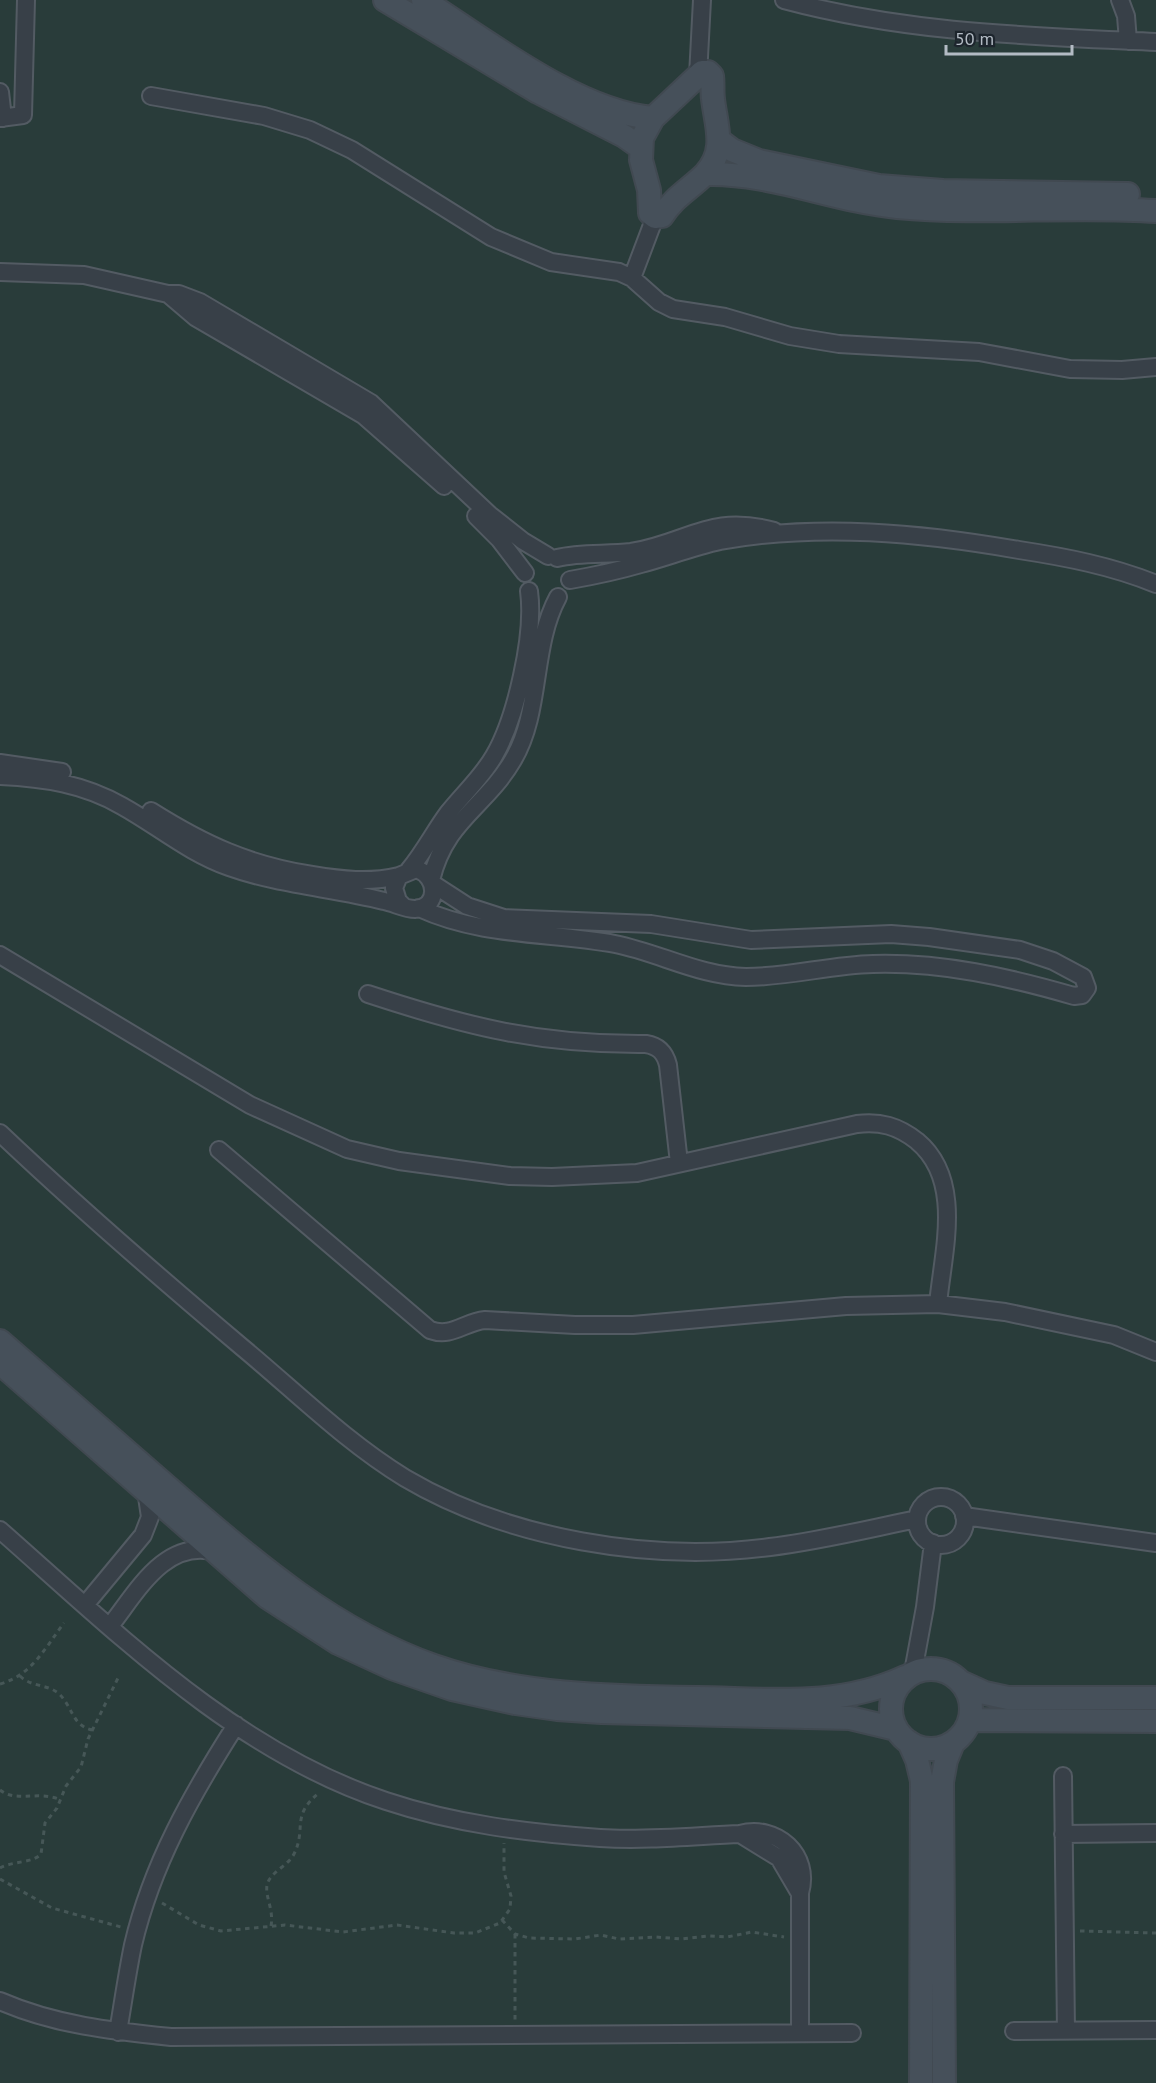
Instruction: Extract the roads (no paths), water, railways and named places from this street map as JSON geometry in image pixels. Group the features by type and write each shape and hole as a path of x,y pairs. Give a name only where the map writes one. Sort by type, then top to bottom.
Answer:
{"street":[{"path":"0,92 1,118 23,115 26,0"},
{"path":"385,0 538,92 624,136 641,148"},
{"path":"423,0 528,67 576,93 621,113 653,118"},
{"path":"698,76 702,0"},
{"path":"784,0 863,18 959,32 1156,42"},
{"path":"1120,0 1126,16 1128,41"},
{"path":"708,72 712,76 720,141 715,158 705,174 676,197 662,216 655,217 650,213 641,148 642,138 653,118 698,76 708,72"},
{"path":"151,96 264,116 310,130 352,150 461,220 514,248 551,262 606,270 632,278 659,302 673,309 725,317 815,341 979,352 1070,369 1122,370 1156,367"},
{"path":"720,141 732,150 759,161 879,186 943,192 1077,192 1156,196"},
{"path":"705,174 734,175 852,200 935,210 1156,211"},
{"path":"632,278 655,217"},
{"path":"0,272 84,275 168,294 195,317 363,414 472,506 567,567 570,580 568,587 558,597 549,618 529,717 520,746 506,771 453,829 439,856 432,882 432,896 425,906 411,907 395,895 394,888 423,852 448,813 481,775 504,738 515,705 529,626 529,591 525,573 472,506"},
{"path":"525,573 536,558 640,550 691,541 781,532 859,532 995,545 1095,564 1156,584"},
{"path":"570,580 637,566 691,541"},
{"path":"529,591 540,599 558,597"},
{"path":"0,764 57,770 98,783 206,844 265,866 344,880 372,880 422,871 432,882 476,910 516,920 651,924 751,940 891,934 985,944 1020,950 1053,961 1083,977 1086,988 1082,995 1074,996 968,971 900,964 846,965 765,977 718,974 693,969 623,946 502,932 451,921 411,907 252,875 204,857 124,807 88,790 50,780 0,776"},
{"path":"0,956 250,1106 348,1149 436,1168 510,1176 563,1177 637,1173 877,1122 911,1136 935,1161 946,1193 947,1210 938,1304"},
{"path":"368,994 465,1025 501,1033 575,1043 646,1044 656,1047 662,1052 668,1065 679,1163"},
{"path":"0,1133 90,1219 355,1443 403,1476 459,1505 492,1518 561,1536 631,1548 666,1550 733,1551 769,1548 917,1519"},
{"path":"219,1150 430,1330 437,1333 451,1333 470,1322 485,1320 575,1325 633,1325 846,1306 938,1304 1005,1312 1114,1335 1156,1352"},
{"path":"0,1341 274,1579 336,1620 409,1656 463,1675 518,1686 638,1697 823,1699 867,1692 930,1668 939,1669 986,1693 1008,1698 1156,1698"},
{"path":"0,1363 267,1597 330,1638 392,1668 452,1689 515,1703 568,1710 850,1718 902,1736 917,1747 936,1749 953,1743"},
{"path":"85,1605 143,1535 150,1517 146,1490"},
{"path":"943,1497 957,1503 964,1516 962,1532 946,1544 933,1543 919,1531 918,1511 928,1500 943,1497"},
{"path":"964,1516 1156,1543"},
{"path":"0,1530 85,1605 189,1690 236,1725 335,1780 385,1801 423,1812 505,1827 601,1838 740,1834 779,1858 800,1893 800,2032"},
{"path":"921,2083 922,1781 917,1760 902,1736 891,1711 891,1701 894,1692 909,1675 925,1607 933,1543"},
{"path":"110,1626 165,1559 185,1550 206,1550 217,1553"},
{"path":"944,2083 942,1782 945,1760 953,1743 967,1729 970,1720 971,1701 963,1683"},
{"path":"970,1720 1156,1721"},
{"path":"118,2032 137,1930 148,1893 170,1837 198,1784 236,1725"},
{"path":"1063,1776 1066,2031"},
{"path":"1063,1834 1156,1833"},
{"path":"0,2001 22,2011 75,2026 171,2037 852,2033"},
{"path":"1014,2031 1156,2030"}]}
